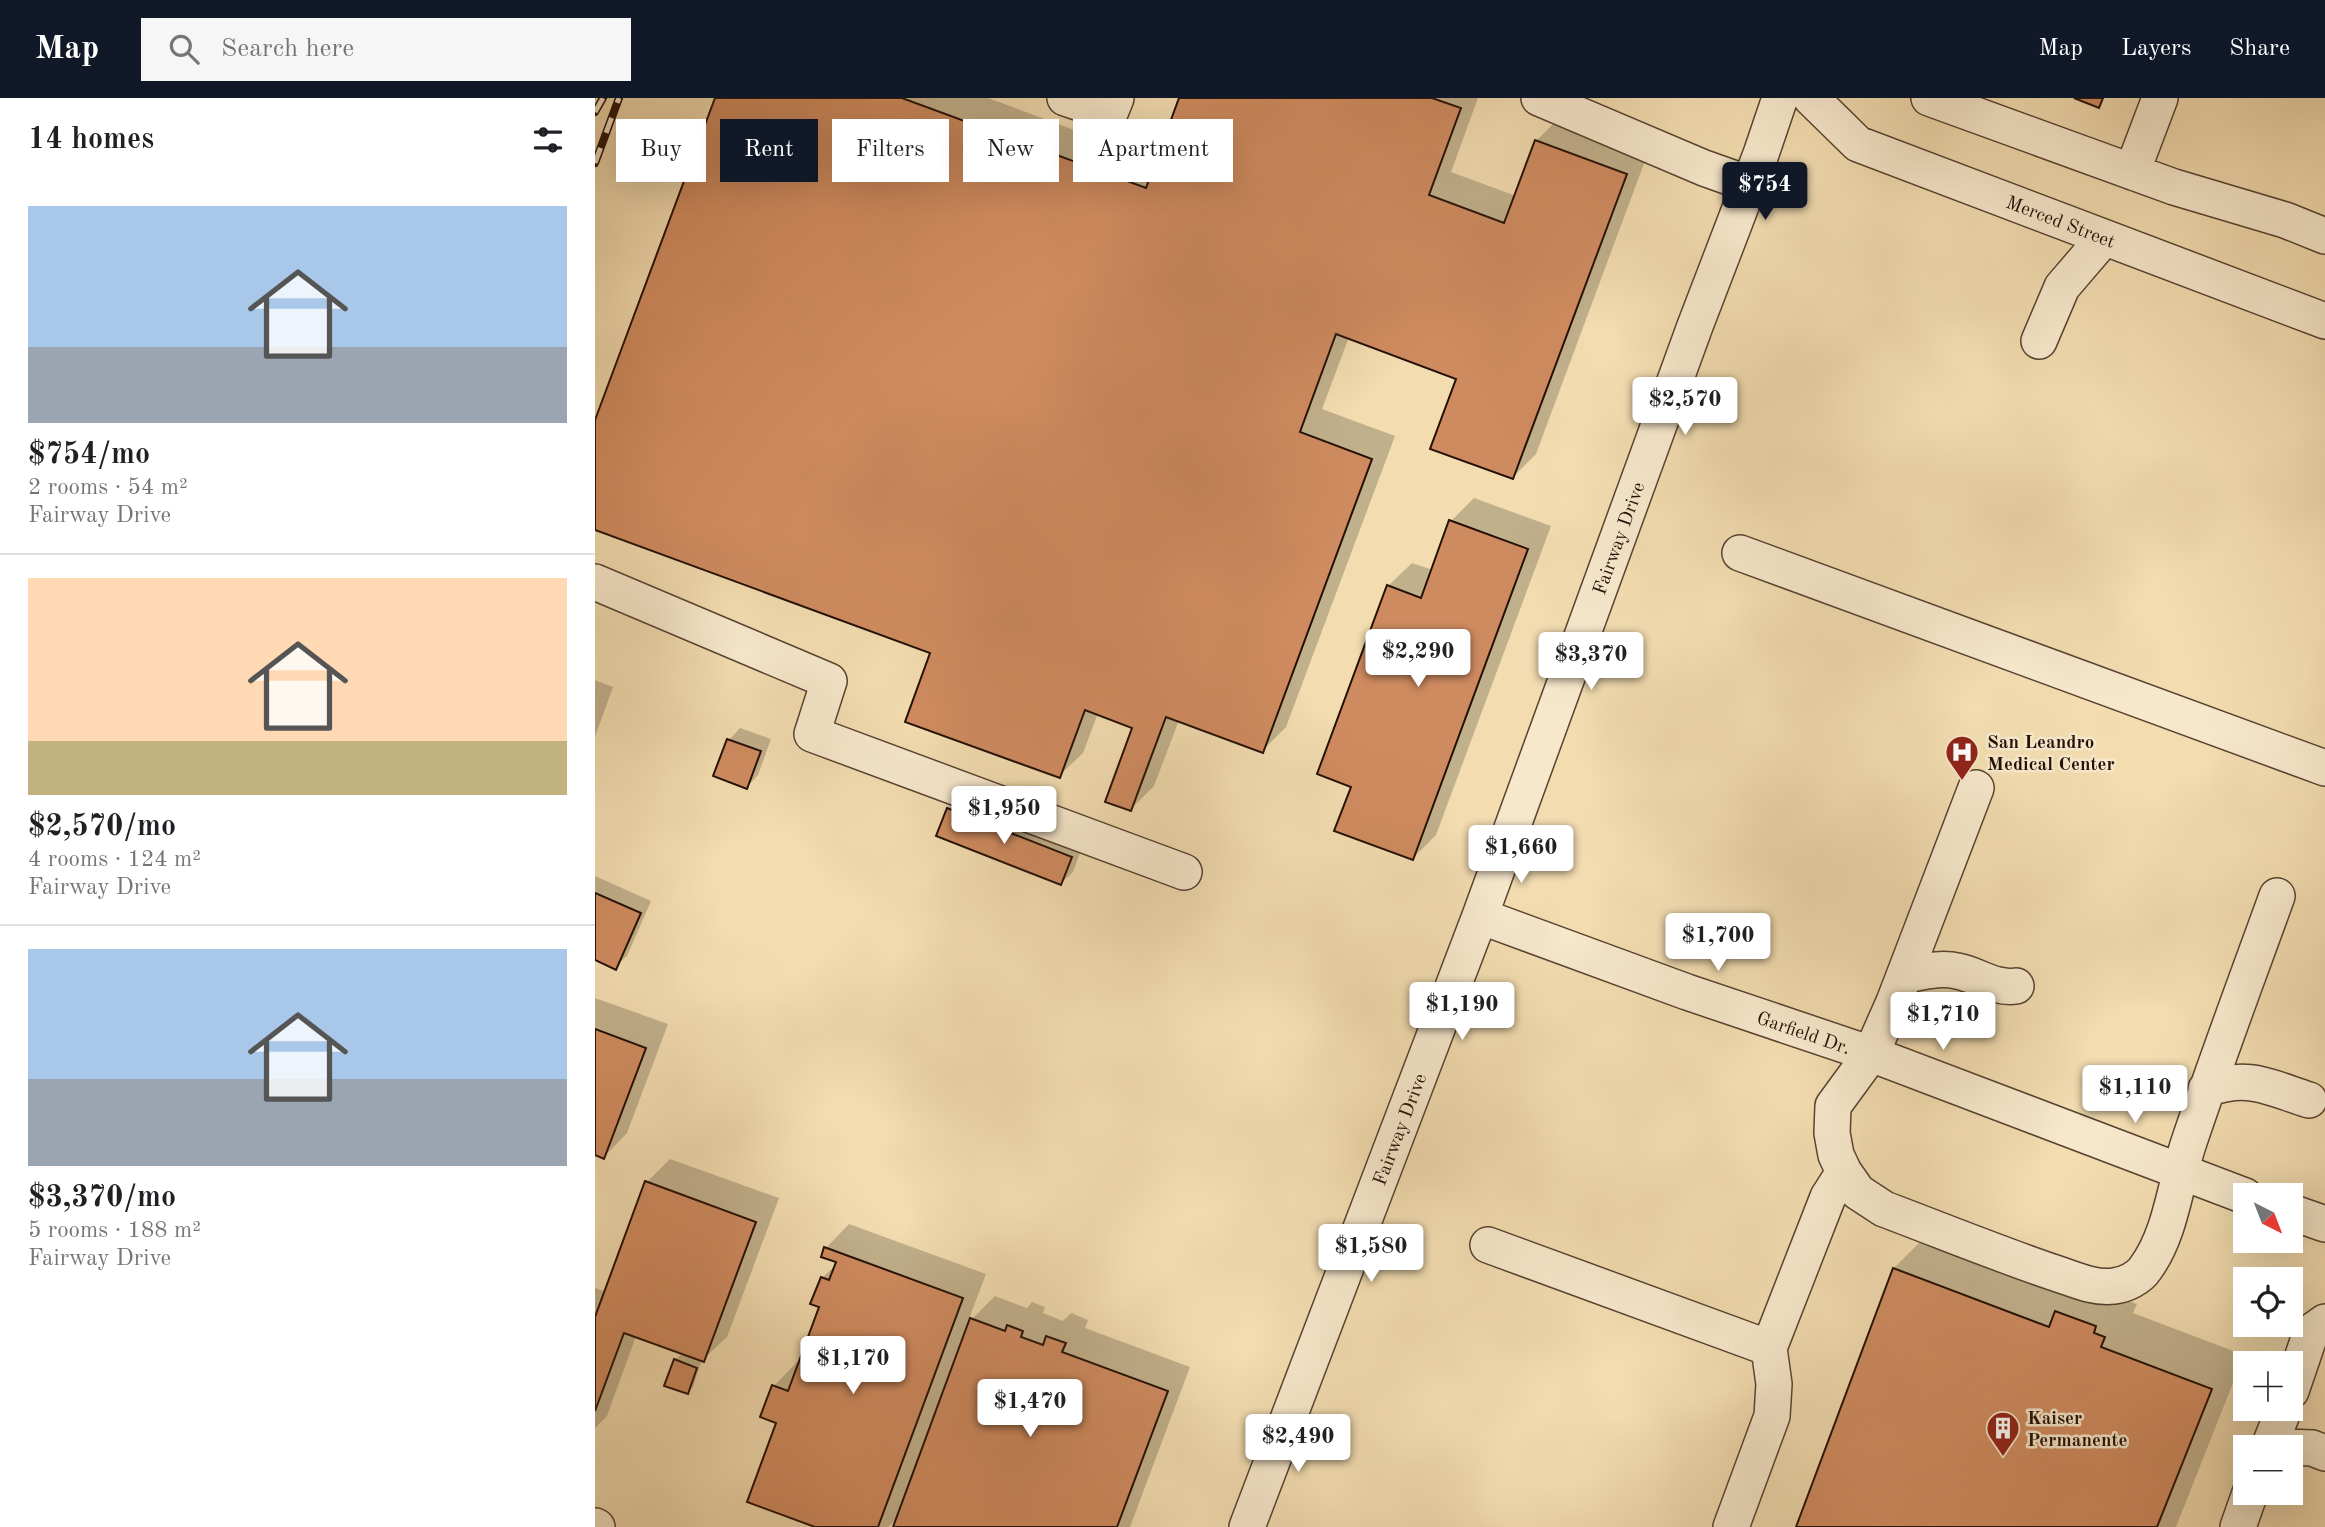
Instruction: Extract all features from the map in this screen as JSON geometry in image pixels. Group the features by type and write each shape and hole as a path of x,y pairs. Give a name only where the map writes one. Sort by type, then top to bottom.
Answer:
{"street":[{"path":"1065,98 1110,113 1116,98"},
{"path":"1539,98 1704,168 1749,184"},
{"name":"Fairway Drive","path":"1247,1527 1479,916 1780,98"},
{"name":"Merced Street","path":"1811,98 1858,144 2325,321"},
{"path":"1929,98 2174,187 2285,220 2325,236"},
{"path":"2132,172 2160,98"},
{"path":"2039,341 2062,287 2105,238"},
{"path":"1740,553 2325,768"},
{"path":"595,582 829,681 811,734 1184,872"},
{"path":"1976,788 1906,975 1871,1054 1833,1106 1832,1133 1836,1156 1858,1192 1884,1209 2032,1265 2103,1287 2116,1286 2144,1272 2168,1222 2179,1172 2206,1089 2277,896"},
{"name":"Garfield Dr.","path":"1479,916 1687,992 1871,1054 2233,1192"},
{"path":"1906,975 1942,970 1957,971 2003,988 2016,986"},
{"path":"2206,1089 2227,1082 2251,1081 2309,1100"},
{"path":"1731,1527 1772,1416 1774,1384 1769,1348 1828,1197 1844,1172"},
{"path":"2303,1216 2325,1224"},
{"path":"1488,1245 1769,1348"},
{"path":"2303,1356 2311,1332 2325,1322"},
{"path":"2303,1448 2325,1453"},
{"path":"2238,1527 2246,1505"}],"building":[{"path":"715,98 902,98 963,120 963,182 1059,182 1059,156 1073,161 1073,182 1130,182 1146,188 1148,182 1233,182 1233,119 1171,119 1179,98 1432,98 1461,108 1429,195 1504,223 1535,140 1627,174 1513,479 1430,449 1456,379 1336,334 1300,432 1372,459 1263,753 1166,717 1131,811 1105,802 1132,728 1085,710 1060,778 905,722 930,653 595,530 595,420 684,182 706,182 706,122"},
{"path":"2074,98 2103,98 2099,108"},
{"path":"1449,520 1528,549 1413,860 1334,831 1351,787 1317,774 1387,585 1421,598"},
{"path":"727,739 761,751 747,789 713,776"},
{"path":"947,808 1072,857 1061,885 936,836"},
{"path":"595,893 641,913 616,970 595,960"},
{"path":"595,1029 646,1048 604,1159 595,1155"},
{"path":"645,1181 756,1222 704,1362 624,1333 595,1411 595,1317"},
{"path":"824,1247 963,1298 878,1527 815,1527 747,1502 776,1423 760,1417 772,1385 788,1391 819,1307 810,1304 821,1277 829,1280 836,1262 821,1257"},
{"name":"Kaiser Permanente","path":"1893,1268 2049,1327 2055,1311 2096,1326 2094,1333 2105,1337 2101,1347 2212,1389 2157,1527 1796,1527"},
{"path":"970,1318 1005,1331 1007,1325 1023,1331 1021,1337 1043,1345 1046,1336 1066,1343 1062,1352 1168,1391 1117,1527 893,1527"},
{"path":"674,1359 697,1368 688,1394 664,1386"}],"railway":[{"path":"595,112 603,98"},
{"path":"595,163 619,98"}],"place":[{"name":"San Leandro Medical Center","path":"1962,782"},
{"name":"Kaiser Permanente","path":"2003,1458"}]}
